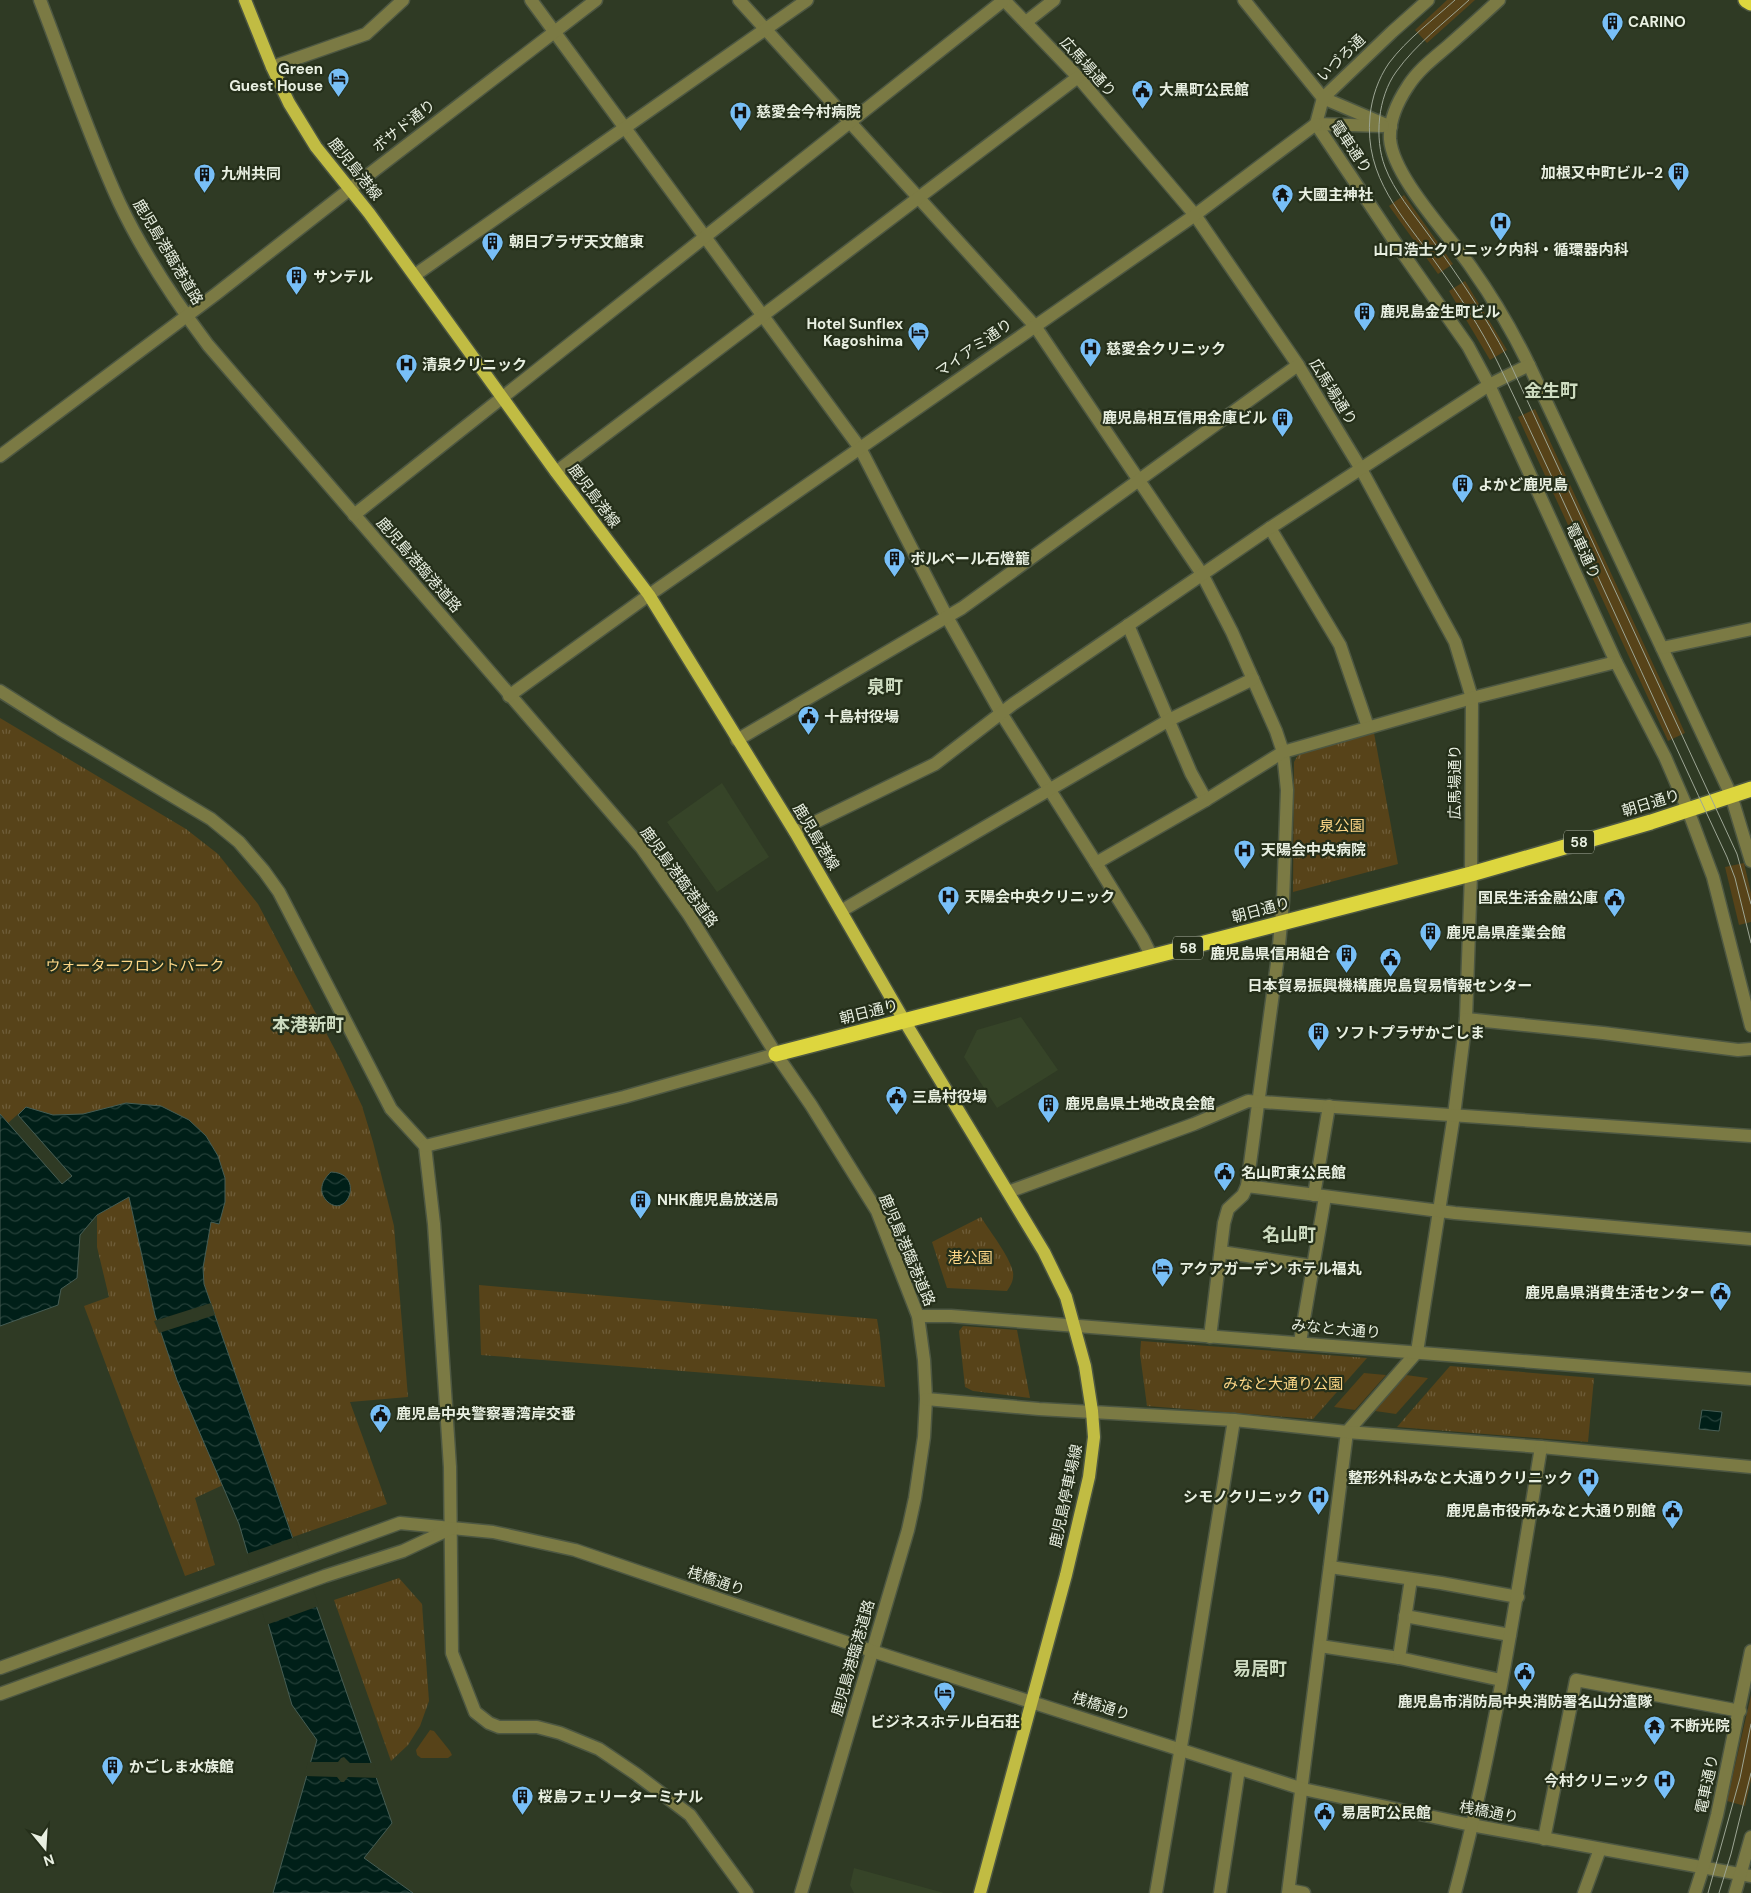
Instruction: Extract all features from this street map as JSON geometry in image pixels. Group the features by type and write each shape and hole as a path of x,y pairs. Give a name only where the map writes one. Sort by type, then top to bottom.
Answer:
{"highway":[{"path":"1746,0 1751,3"},
{"name":"朝日通り","path":"776,1054 1471,874 1651,822 1751,789"}],"main road":[{"name":"鹿児島港線","path":"245,0 272,67 302,126 415,275 556,472 649,595 795,832 905,1022"},
{"name":"鹿児島停車場線","path":"905,1022 1008,1192 1055,1274 1066,1297 1085,1366 1092,1411 1094,1437 1089,1477 1066,1574 980,1893"}],"street":[{"name":"鹿児島港臨港道路","path":"40,0 120,205 186,316 212,350 641,847 689,915 877,1211 918,1316 924,1360 926,1399 922,1453 908,1530 800,1893"},
{"path":"272,67 366,34 403,0"},
{"path":"531,0 860,448 946,617 1001,713 1096,863 1152,957"},
{"name":"ボサド通り","path":"0,456 216,294 596,0"},
{"path":"739,0 1035,326 1202,574 1276,731 1283,752 1286,790 1281,923 1247,1186 1243,1195 1228,1209 1224,1223 1210,1337"},
{"path":"415,275 807,0"},
{"path":"354,515 1004,0"},
{"name":"広馬場通り","path":"1004,0 1078,78 1195,215 1298,365 1362,469 1455,642 1472,698 1471,874 1466,1019 1454,1115 1417,1352"},
{"path":"1026,22 1054,0"},
{"path":"1244,0 1323,98 1391,127"},
{"name":"いづろ通","path":"1316,124 1323,98 1428,0"},
{"path":"1391,127 1397,105 1408,85 1424,66 1499,0"},
{"path":"556,472 1078,78"},
{"path":"1316,124 1391,127"},
{"name":"電車通り","path":"1316,124 1397,246 1468,346 1489,385 1616,662 1665,757 1688,810 1713,876 1751,1026"},
{"name":"マイアミ通り","path":"510,696 649,595 1195,215 1316,124"},
{"name":"電車通り","path":"1391,127 1390,140 1401,172 1497,305 1529,364 1731,795 1751,861"},
{"path":"795,832 935,764 1001,713 1270,528 1489,385 1529,364"},
{"path":"737,740 962,608 1298,365"},
{"path":"1270,528 1340,645 1368,727"},
{"path":"1128,624 1191,773 1206,800"},
{"path":"1662,648 1751,629"},
{"path":"1096,863 1206,800 1283,752 1472,698 1616,662"},
{"path":"841,911 1168,720 1253,679"},
{"path":"0,691 211,819 239,842 279,892 391,1109 425,1146 434,1230 450,1467 452,1653 475,1712 489,1723 499,1727 537,1727 560,1733 599,1749 690,1815 747,1893"},
{"path":"1466,1019 1603,1033 1738,1050 1751,1049"},
{"path":"425,1146 624,1096 776,1054"},
{"path":"1008,1192 1194,1124 1248,1101 1751,1136"},
{"path":"1300,1342 1312,1266 1329,1106"},
{"path":"1247,1186 1439,1211 1751,1239"},
{"path":"1221,1252 1312,1266"},
{"name":"みなと大通り","path":"918,1316 951,1316 1210,1337 1300,1342 1751,1379"},
{"path":"1304,1893 1288,1892 1303,1789 1347,1432 1417,1352"},
{"path":"926,1399 1234,1420 1347,1432 1751,1466"},
{"path":"1156,1893 1234,1420"},
{"path":"1455,1893 1518,1597 1541,1447"},
{"name":"桟橋通り","path":"0,1668 400,1523 504,1533 575,1550 872,1651 1303,1789 1471,1825 1746,1875"},
{"path":"0,1694 325,1576 403,1551 452,1528"},
{"path":"1330,1567 1518,1597"},
{"path":"1400,1658 1411,1579"},
{"path":"1405,1616 1510,1635"},
{"path":"1320,1646 1400,1658 1501,1680"},
{"name":"電車通り","path":"1695,1893 1704,1868 1740,1711 1751,1651"},
{"path":"1544,1839 1576,1680 1740,1711"},
{"path":"1220,1893 1239,1769"},
{"path":"1735,1893 1746,1875 1751,1837"},
{"path":"1584,1893 1600,1849"}],"shaded area":[{"path":"722,783 769,857 717,892 667,822"},
{"path":"1021,1017 1058,1070 997,1108 964,1057 977,1030"},
{"path":"854,1868 944,1893 854,1893 850,1885"}],"green space":[{"path":"1447,0 1475,0 1427,43 1415,30"},
{"path":"1404,195 1453,264 1438,274 1389,206"},
{"path":"1465,281 1507,350 1490,360 1449,291"},
{"path":"1535,409 1685,733 1668,741 1518,417"},
{"name":"ウォーターフロントパーク","path":"0,718 186,829 218,854 258,904 342,1063 362,1106 394,1226 408,1397 350,1402 387,1504 293,1537 204,1284 203,1268 211,1221 219,1224 218,1156 206,1136 189,1120 126,1103 83,1114 53,1115 26,1107 8,1123 0,1114"},
{"name":"泉公園","path":"1374,733 1398,864 1293,892 1294,762 1298,755"},
{"path":"1744,863 1751,893 1751,922 1739,925 1725,867"},
{"path":"129,1197 155,1315 177,1380 223,1485 195,1498 215,1565 185,1576 84,1306 109,1297 97,1247 97,1215"},
{"name":"港公園","path":"981,1217 1011,1265 1013,1280 1007,1291 947,1288 932,1242"},
{"path":"479,1285 877,1319 885,1387 481,1355"},
{"path":"963,1326 1017,1330 1030,1398 973,1391 965,1387 959,1331"},
{"name":"みなと大通り公園","path":"1141,1341 1367,1358 1313,1419 1147,1406 1140,1354"},
{"path":"1450,1366 1594,1378 1588,1442 1397,1427"},
{"path":"1364,1373 1386,1375 1355,1410 1334,1407"},
{"path":"1406,1375 1428,1378 1396,1414 1375,1411"},
{"path":"399,1578 422,1604 429,1701 420,1726 408,1745 391,1761 334,1600"},
{"path":"1751,1695 1751,1780 1745,1806 1727,1801"},
{"path":"430,1730 434,1731 452,1755 448,1758 421,1758 417,1755 416,1750"}],"water":[{"path":"126,1103 161,1106 189,1120 206,1136 218,1156 225,1178 225,1202 219,1224 211,1222 203,1268 204,1284 392,1823 364,1858 413,1893 273,1893 317,1740 292,1705 239,1524 177,1380 155,1315 129,1197 97,1215 80,1235 77,1278 61,1289 58,1305 0,1326 0,1114 62,1184 72,1176 18,1115 26,1107 53,1115 83,1114"},
{"path":"331,1172 341,1174 348,1180 350,1186 350,1194 342,1205 335,1206 328,1202 323,1194 323,1182"},
{"path":"1702,1410 1722,1412 1719,1431 1699,1429"}],"pier":[{"path":"211,1303 215,1315 159,1333 154,1321"},
{"path":"295,1537 319,1606 266,1625 246,1554"},
{"path":"344,1757 350,1763 374,1763 379,1778 348,1777 344,1782 341,1782 337,1777 304,1776 308,1762 338,1762"}],"tram line":[{"path":"1455,0 1404,46 1389,63 1382,75 1374,95 1370,116 1370,138 1373,159 1388,195 1461,299 1498,363 1727,857 1735,878 1751,943"},
{"path":"1469,0 1412,52 1390,82 1382,105 1379,131 1385,167 1399,193 1470,295 1508,359 1737,854 1751,904"},
{"path":"1708,1893 1740,1778 1751,1724"},
{"path":"1719,1893 1731,1854 1751,1773"}],"place":[{"name":"CARINO","path":"1612,41"},
{"name":"Green Guest House","path":"339,97"},
{"name":"大黒町公民館","path":"1143,109"},
{"name":"慈愛会今村病院","path":"740,131"},
{"name":"加根又中町ビル-2","path":"1679,192"},
{"name":"九州共同","path":"205,193"},
{"name":"大國主神社","path":"1282,214"},
{"name":"山口浩士クリニック内科・循環器内科","path":"1501,241"},
{"name":"朝日プラザ天文館東","path":"493,261"},
{"name":"サンテル","path":"297,296"},
{"name":"鹿児島金生町ビル","path":"1364,331"},
{"name":"Hotel Sunflex Kagoshima","path":"919,352"},
{"name":"慈愛会クリニック","path":"1090,368"},
{"name":"清泉クリニック","path":"406,384"},
{"name":"鹿児島相互信用金庫ビル","path":"1283,437"},
{"name":"よかど鹿児島","path":"1462,504"},
{"name":"ボルベール石燈籠","path":"894,578"},
{"name":"十島村役場","path":"808,736"},
{"name":"天陽会中央病院","path":"1245,869"},
{"name":"天陽会中央クリニック","path":"949,916"},
{"name":"国民生活金融公庫","path":"1614,917"},
{"name":"鹿児島県産業会館","path":"1430,952"},
{"name":"鹿児島県信用組合","path":"1346,973"},
{"name":"日本貿易振興機構鹿児島貿易情報センター","path":"1390,977"},
{"name":"ソフトプラザかごしま","path":"1319,1052"},
{"name":"三島村役場","path":"896,1116"},
{"name":"鹿児島県土地改良会館","path":"1049,1123"},
{"name":"名山町東公民館","path":"1225,1192"},
{"name":"NHK鹿児島放送局","path":"641,1219"},
{"name":"アクアガーデン ホテル福丸","path":"1163,1288"},
{"name":"鹿児島県消費生活センター","path":"1721,1312"},
{"name":"鹿児島中央警察署湾岸交番","path":"380,1433"},
{"name":"整形外科みなと大通りクリニック","path":"1589,1497"},
{"name":"シモノクリニック","path":"1319,1516"},
{"name":"鹿児島市役所みなと大通り別館","path":"1672,1530"},
{"name":"鹿児島市消防局中央消防署名山分遣隊","path":"1525,1692"},
{"name":"ビジネスホテル白石荘","path":"945,1712"},
{"name":"不断光院","path":"1654,1745"},
{"name":"かごしま水族館","path":"113,1786"},
{"name":"今村クリニック","path":"1665,1800"},
{"name":"桜島フェリーターミナル","path":"522,1816"},
{"name":"易居町公民館","path":"1325,1832"}],"district":[{"name":"金生町","path":"1551,391"},
{"name":"泉町","path":"885,687"},
{"name":"本港新町","path":"308,1025"},
{"name":"名山町","path":"1289,1235"},
{"name":"易居町","path":"1260,1669"}]}
